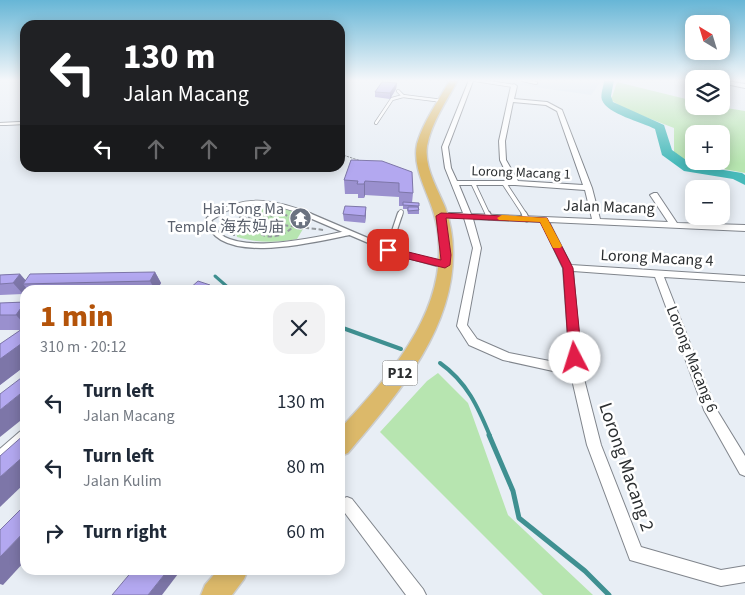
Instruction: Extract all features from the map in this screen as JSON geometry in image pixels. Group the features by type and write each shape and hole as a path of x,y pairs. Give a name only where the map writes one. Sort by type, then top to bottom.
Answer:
{"main road":[{"name":"P12","path":"345,439 408,364 423,339 442,290 446,255 441,216 422,159 423,143 440,108"}],"street":[{"path":"462,108 445,147 448,168 468,217 476,248 462,326 473,342 507,357 576,371"},
{"path":"509,108 502,141 503,160 514,183"},
{"path":"555,108 559,110 588,188 597,222"},
{"name":"Lorong Macang 1","path":"454,183 514,183 588,188"},
{"path":"654,195 674,225"},
{"name":"Jalan Macang","path":"441,216 745,228"},
{"name":"Lorong Macang 2","path":"544,220 568,268 576,371 594,445 636,554 720,578 745,574"},
{"name":"Lorong Macang 4","path":"568,268 745,278"},
{"name":"Lorong Macang 6","path":"658,274 710,410 745,469"},
{"path":"347,504 417,595"}],"lane":[{"path":"376,123 386,108"},
{"path":"0,124 20,123"},
{"path":"473,183 489,218"},
{"path":"504,183 527,219"},
{"path":"348,233 277,246 233,241 218,236 212,232 208,225 209,219 223,208 248,203 289,206 388,250 445,265"},
{"path":"388,250 401,212"},
{"path":"0,454 20,436"}],"path":[{"path":"345,156 366,163"},
{"path":"233,241 233,225 242,214 263,203"},
{"path":"242,214 256,222 348,233"},
{"path":"233,225 256,222 270,215 282,214 290,217 294,223 293,226"},
{"path":"244,223 240,223 240,220 247,218"},
{"path":"241,225 248,221 247,218"},
{"path":"256,222 258,233 267,236 286,233 293,226"}],"green space":[{"path":"623,108 685,108 685,115 730,115 730,109 745,111 745,173 729,170 730,125 685,125 685,161 674,153 674,128"},
{"path":"273,206 294,211 309,219 297,239 267,242 237,237 236,227 256,225 259,220 247,214 261,207"},
{"path":"438,373 468,403 508,515 593,595 543,595 380,432 427,381"}],"building":[{"path":"351,160 382,161 412,172 413,193 399,192 399,183 365,181 364,184 357,184 358,181 344,180"},
{"path":"403,202 419,203 419,206 403,205"},
{"path":"345,206 366,207 365,216 343,214"},
{"path":"408,207 418,207 419,210 408,211"},
{"path":"155,272 150,281 23,284 30,274"},
{"path":"20,274 13,283 0,284 0,275"},
{"path":"198,281 210,285 194,285"},
{"path":"20,302 20,309 16,315 0,315 0,303"},
{"path":"20,330 20,345 0,359 0,344"},
{"path":"20,379 20,394 0,410 0,394"},
{"path":"20,438 20,459 0,477 0,456"},
{"path":"20,510 20,536 0,557 0,530"},
{"path":"129,575 164,575 148,595 112,595"}],"waterway":[{"path":"616,108 660,127 666,152 689,168 737,176 745,181"},
{"path":"215,276 225,285"},
{"path":"345,329 401,349"},
{"path":"440,363 458,378 465,387 476,405 490,436"},
{"path":"489,435 513,491 519,518 585,571 609,595"}],"slow traffic":[{"path":"502,218 544,220 557,246"}],"place":[{"name":"Hai Tong Ma Temple 海东妈庙","path":"300,218"}],"route":[{"path":"388,250 445,265 446,255 441,216 544,220 568,268 575,358"}]}
